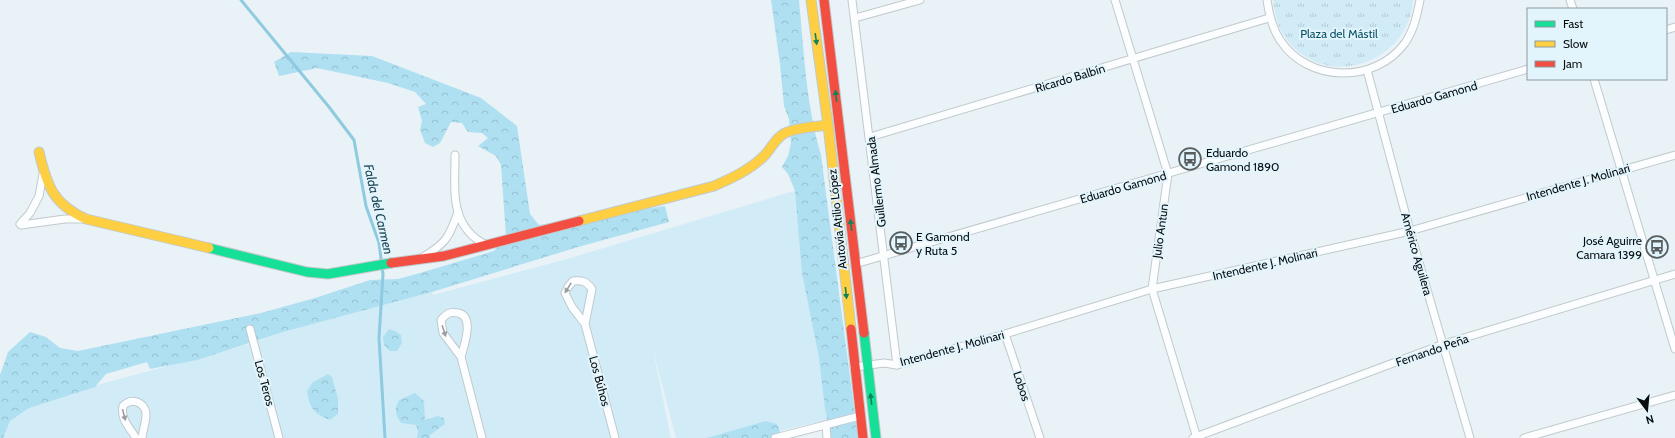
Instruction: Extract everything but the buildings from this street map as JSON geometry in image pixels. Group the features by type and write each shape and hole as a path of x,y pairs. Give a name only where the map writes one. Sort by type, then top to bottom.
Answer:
{"main road":[{"name":"Autovía Atilio López","path":"810,0 828,125 863,438"},
{"name":"Autovía Atilio López","path":"824,0 876,438"},
{"path":"39,152 47,184 56,199 69,211 86,219 307,272 328,274 388,263 444,256 714,186 728,181 749,169 763,158 776,140 784,134 798,129 828,125"}],"street":[{"name":"Guillermo Almada","path":"852,0 897,365"},
{"path":"855,18 920,0"},
{"name":"Julio Antun","path":"1115,0 1168,174 1152,289 1196,438"},
{"path":"1267,0 1270,18 1279,40 1288,50 1298,59 1312,67 1327,72 1341,74 1367,70 1388,60 1405,43 1416,22 1420,0"},
{"name":"Ricardo Balbín","path":"870,137 1270,18"},
{"name":"Eduardo Gamond","path":"855,264 884,257 1527,69"},
{"name":"Américo Aguilera","path":"1367,70 1410,231 1470,438"},
{"path":"1594,80 1675,348"},
{"path":"455,155 455,201 459,218 466,230 476,240 486,245"},
{"name":"Intendente J. Molinari","path":"854,367 884,363 897,365 1152,289 1410,231 1675,155"},
{"path":"42,166 43,177 40,196 30,213 20,224 65,219 86,219"},
{"path":"419,260 437,249 446,240 451,232 458,212"},
{"name":"Fernando Peña","path":"1196,438 1444,344 1675,274"},
{"name":"Los Búhos","path":"585,324 592,289 588,283 583,280 573,281 565,294 572,307 585,324 615,438"},
{"path":"461,357 467,330 467,323 465,317 460,313 452,312 446,314 441,320 442,326 447,339 461,357 482,438"},
{"name":"Los Teros","path":"250,329 279,438"},
{"name":"Lobos","path":"1005,334 1040,438"},
{"path":"1524,438 1675,395"},
{"path":"136,438 123,419 121,412 123,406 128,402 133,401 139,402 144,407 146,414 142,438"},
{"path":"774,438 860,416"},
{"path":"826,425 828,438"}],"green space":[{"path":"771,0 799,0 809,98 821,155 858,438 831,438 825,409 819,358 802,273 795,191 788,174 782,167 788,156 791,143 789,119 784,106"},
{"name":"Plaza del Mástil","path":"1273,0 1413,0 1408,23 1397,41 1381,55 1362,64 1341,67 1320,64 1301,54 1282,33"},
{"path":"291,52 372,56 481,98 517,126 530,214 539,225 665,206 669,222 578,247 432,292 283,332 197,360 150,369 147,362 106,374 95,387 29,408 10,421 3,438 0,438 0,375 8,352 30,332 46,337 60,348 78,351 261,313 315,298 370,280 398,279 494,251 506,237 501,165 496,156 478,146 488,138 482,133 468,132 462,123 451,122 440,143 433,147 425,143 420,130 422,121 418,107 426,104 415,92 388,83 317,68 279,76 274,62"},
{"path":"804,188 836,418 749,438 676,438 653,350 671,438 0,438 0,411 257,342 283,332 432,292 433,295 567,259"},
{"path":"389,329 401,335 402,343 397,351 390,351 384,345 383,337"},
{"path":"328,374 332,377 338,399 338,414 330,420 313,410 309,402 307,391 313,382"},
{"path":"415,393 424,401 425,420 438,416 444,418 445,424 430,435 430,438 417,438 418,431 416,425 401,423 396,414 396,406 399,400"},
{"path":"766,421 777,424 780,432 779,438 707,438"}],"waterway":[{"name":"Falda del Carmen","path":"241,0 329,107 354,140 366,206 379,243 383,274 379,338 385,438"}],"traffic: fast":[{"path":"209,248 307,272 328,274 391,263"},
{"path":"864,333 876,438"}],"traffic: slow":[{"path":"811,0 828,125 851,329"},
{"path":"579,221 714,186 747,170 764,156 785,133 801,128 828,125"},
{"path":"39,152 45,175 53,193 66,207 75,213 86,219 209,248"}],"traffic: jam":[{"path":"824,0 864,333"},
{"path":"391,263 444,256 579,221"},
{"path":"851,329 863,438"}],"place":[{"name":"Eduardo Gamond 1890","path":"1190,159"},
{"name":"E Gamond y Ruta 5","path":"901,243"},
{"name":"José Aguirre Camara 1399","path":"1657,247"}]}
